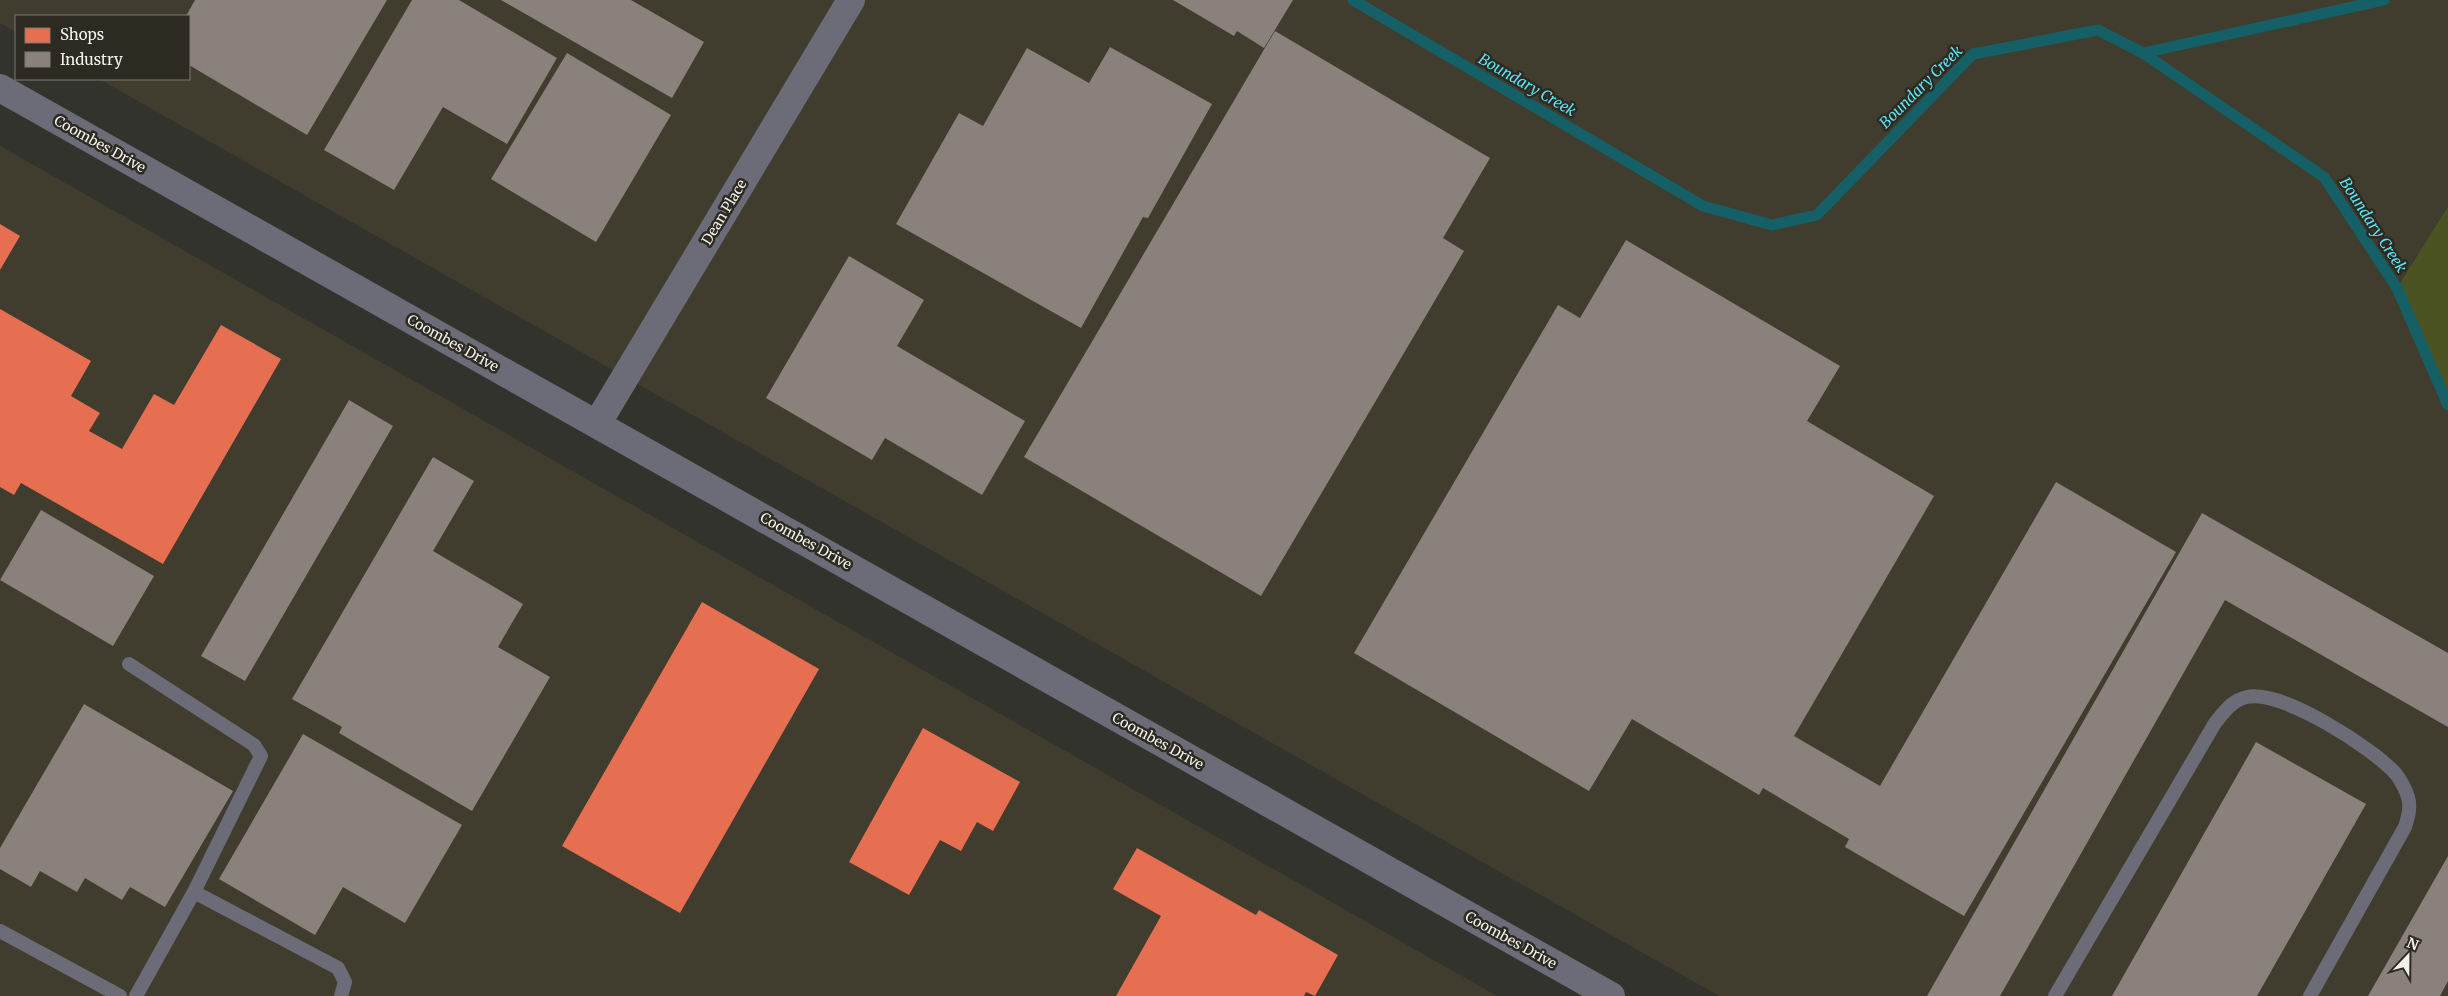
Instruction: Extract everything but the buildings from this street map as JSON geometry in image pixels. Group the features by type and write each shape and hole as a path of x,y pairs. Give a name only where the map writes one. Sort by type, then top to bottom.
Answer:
{"street":[{"name":"Dean Place","path":"597,424 851,0"},
{"name":"Coombes Drive","path":"0,88 1611,996"}],"lane":[{"path":"129,664 254,745 261,756 194,892 136,996"},
{"path":"2055,996 2215,723 2229,706 2247,697 2269,697 2298,708 2375,755 2397,775 2408,797 2410,810 2405,827 2310,996"},
{"path":"194,892 338,968 345,982 341,996"},
{"path":"0,931 120,996"}],"shaded area":[{"path":"0,0 2448,0 2448,205 2397,288 2448,405 2448,996 1719,996 101,80 190,80 190,15 15,15 15,31 0,23"},
{"path":"0,146 1497,996 0,996"}],"green space":[{"path":"2448,206 2448,405 2397,288"}],"waterway":[{"name":"Boundary Creek","path":"1353,0 1703,206 1772,225 1817,215 1973,54 2098,30 2143,53 2324,177 2397,288 2448,405"},
{"path":"2143,53 2384,0"}]}
